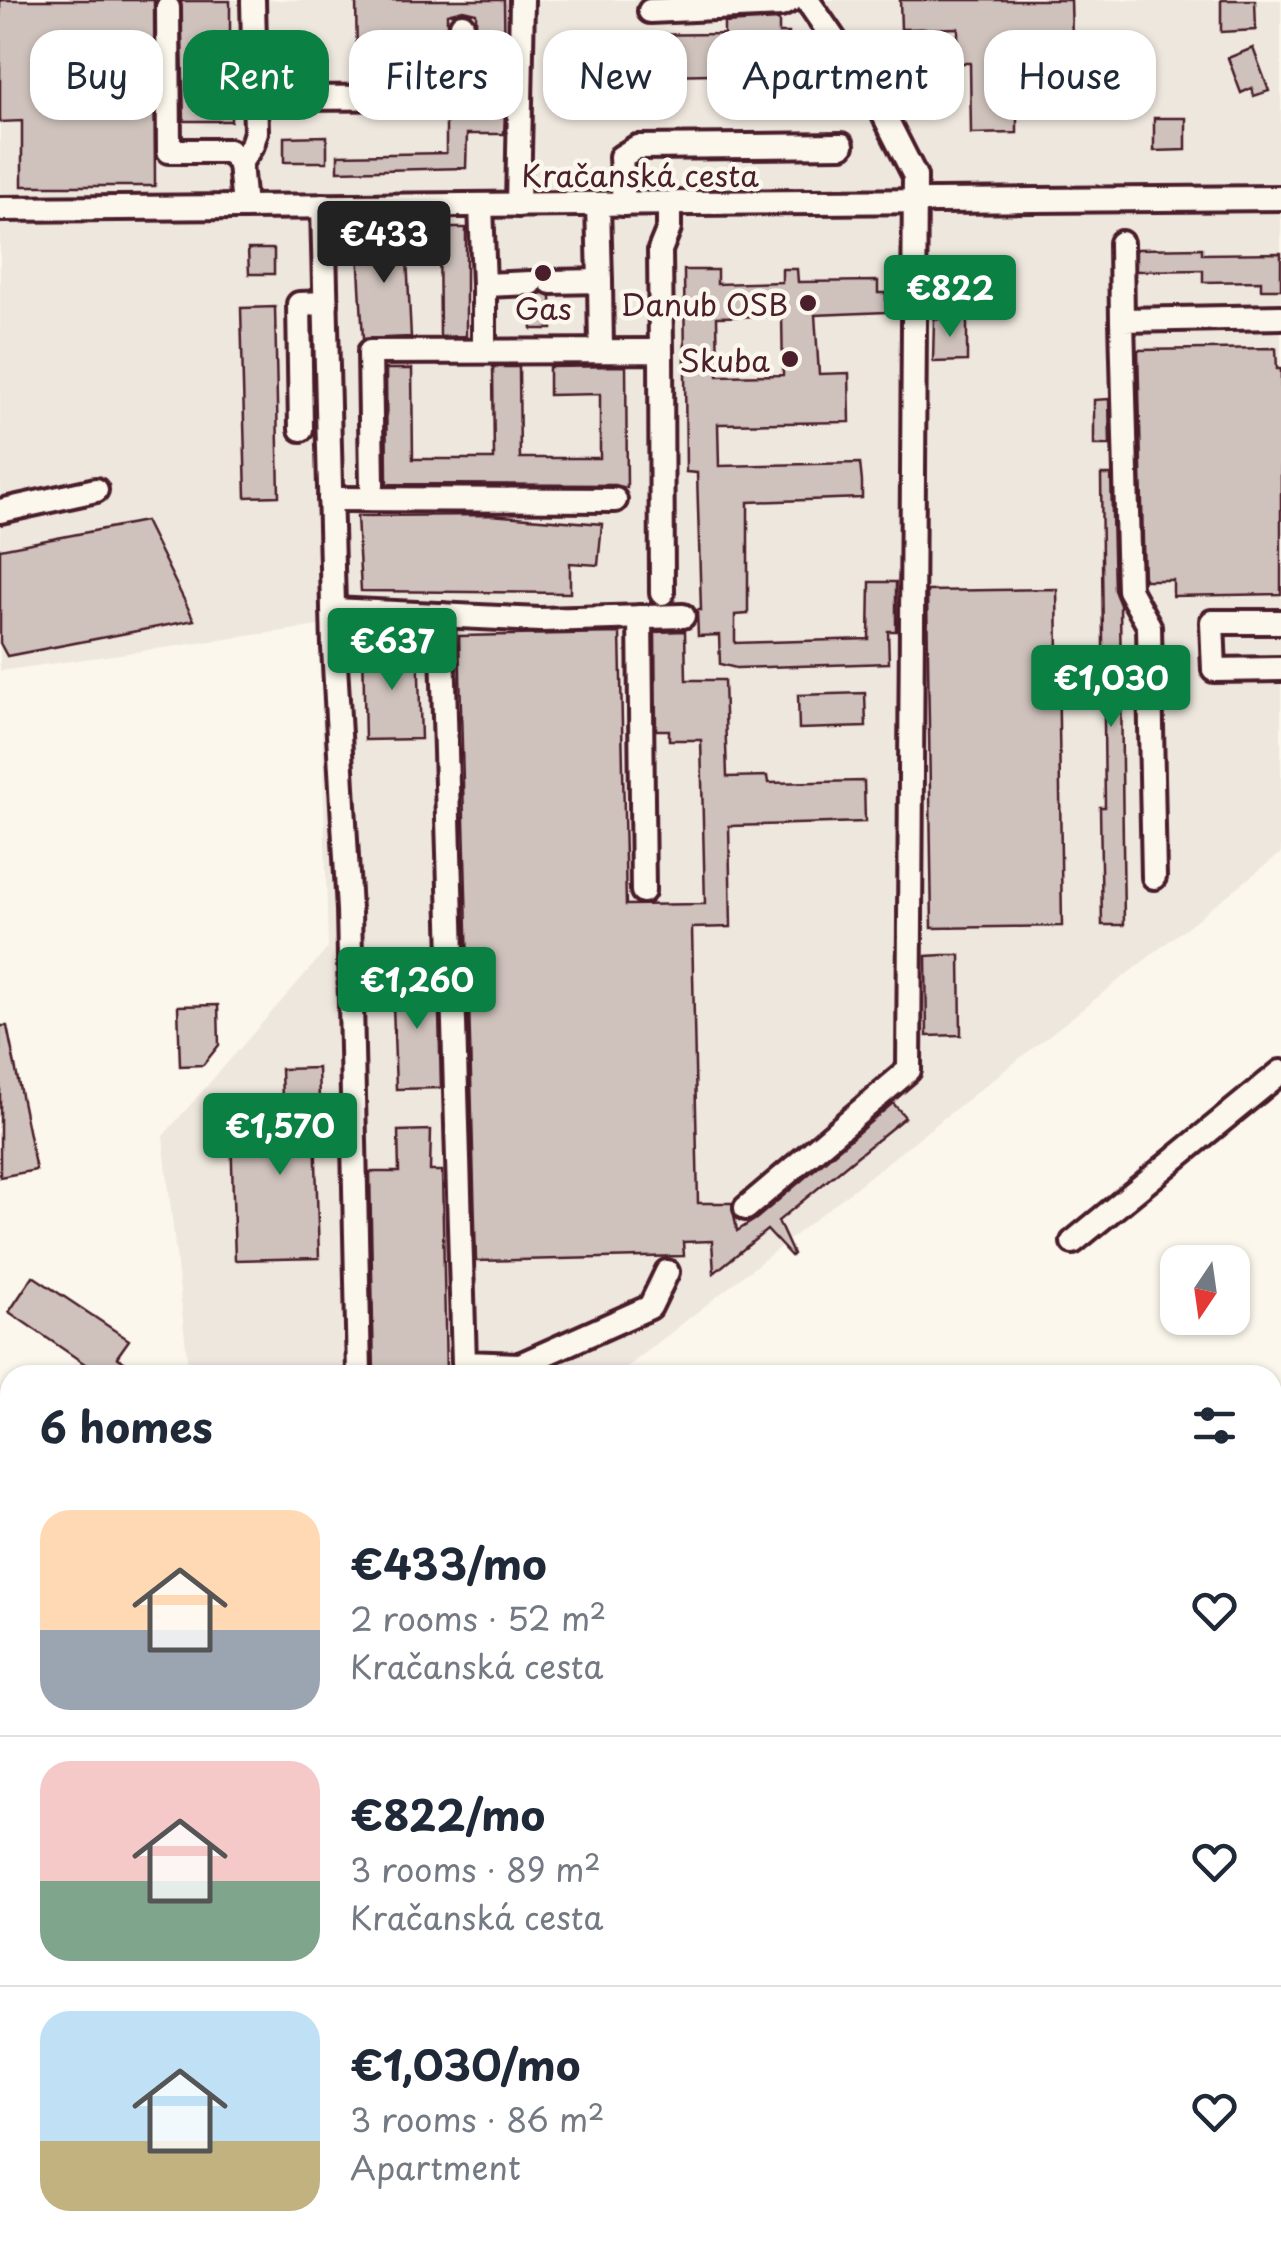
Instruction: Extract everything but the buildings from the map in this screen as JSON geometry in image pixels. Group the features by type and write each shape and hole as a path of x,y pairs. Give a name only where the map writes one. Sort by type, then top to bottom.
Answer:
{"street":[{"path":"240,163 256,132 253,0"},
{"path":"521,30 522,0"},
{"path":"650,11 781,5 791,0"},
{"path":"746,1208 909,1070 915,176 879,104 808,0"},
{"path":"168,8 169,151 228,150 240,163 244,207"},
{"path":"462,25 462,30"},
{"path":"518,204 520,120"},
{"path":"624,204 621,157 637,147 842,145"},
{"name":"Kračanská cesta","path":"0,209 1281,198"},
{"path":"598,204 600,351"},
{"path":"662,593 660,250 669,228 669,204"},
{"path":"481,205 484,352"},
{"path":"323,206 360,1365"},
{"path":"1121,243 1130,590 1149,626 1154,876"},
{"path":"484,285 600,281"},
{"path":"302,429 299,304 326,303"},
{"path":"1122,320 1281,317"},
{"path":"372,485 370,352 661,351"},
{"path":"0,511 96,490"},
{"path":"330,499 614,500"},
{"path":"333,610 540,620 683,616"},
{"path":"442,615 464,1363 520,1365 650,1307 667,1272"},
{"path":"640,617 643,891"},
{"path":"1281,622 1212,622 1214,670 1281,669"},
{"path":"1073,1242 1281,1072"}],"shaded area":[{"path":"0,0 1281,0 1281,853 630,1365 188,1365 163,1136 328,948 319,626 0,671"}],"place":[{"name":"Gas","path":"543,273"},
{"name":"Danub OSB","path":"808,303"},
{"name":"Skuba","path":"790,359"}]}
